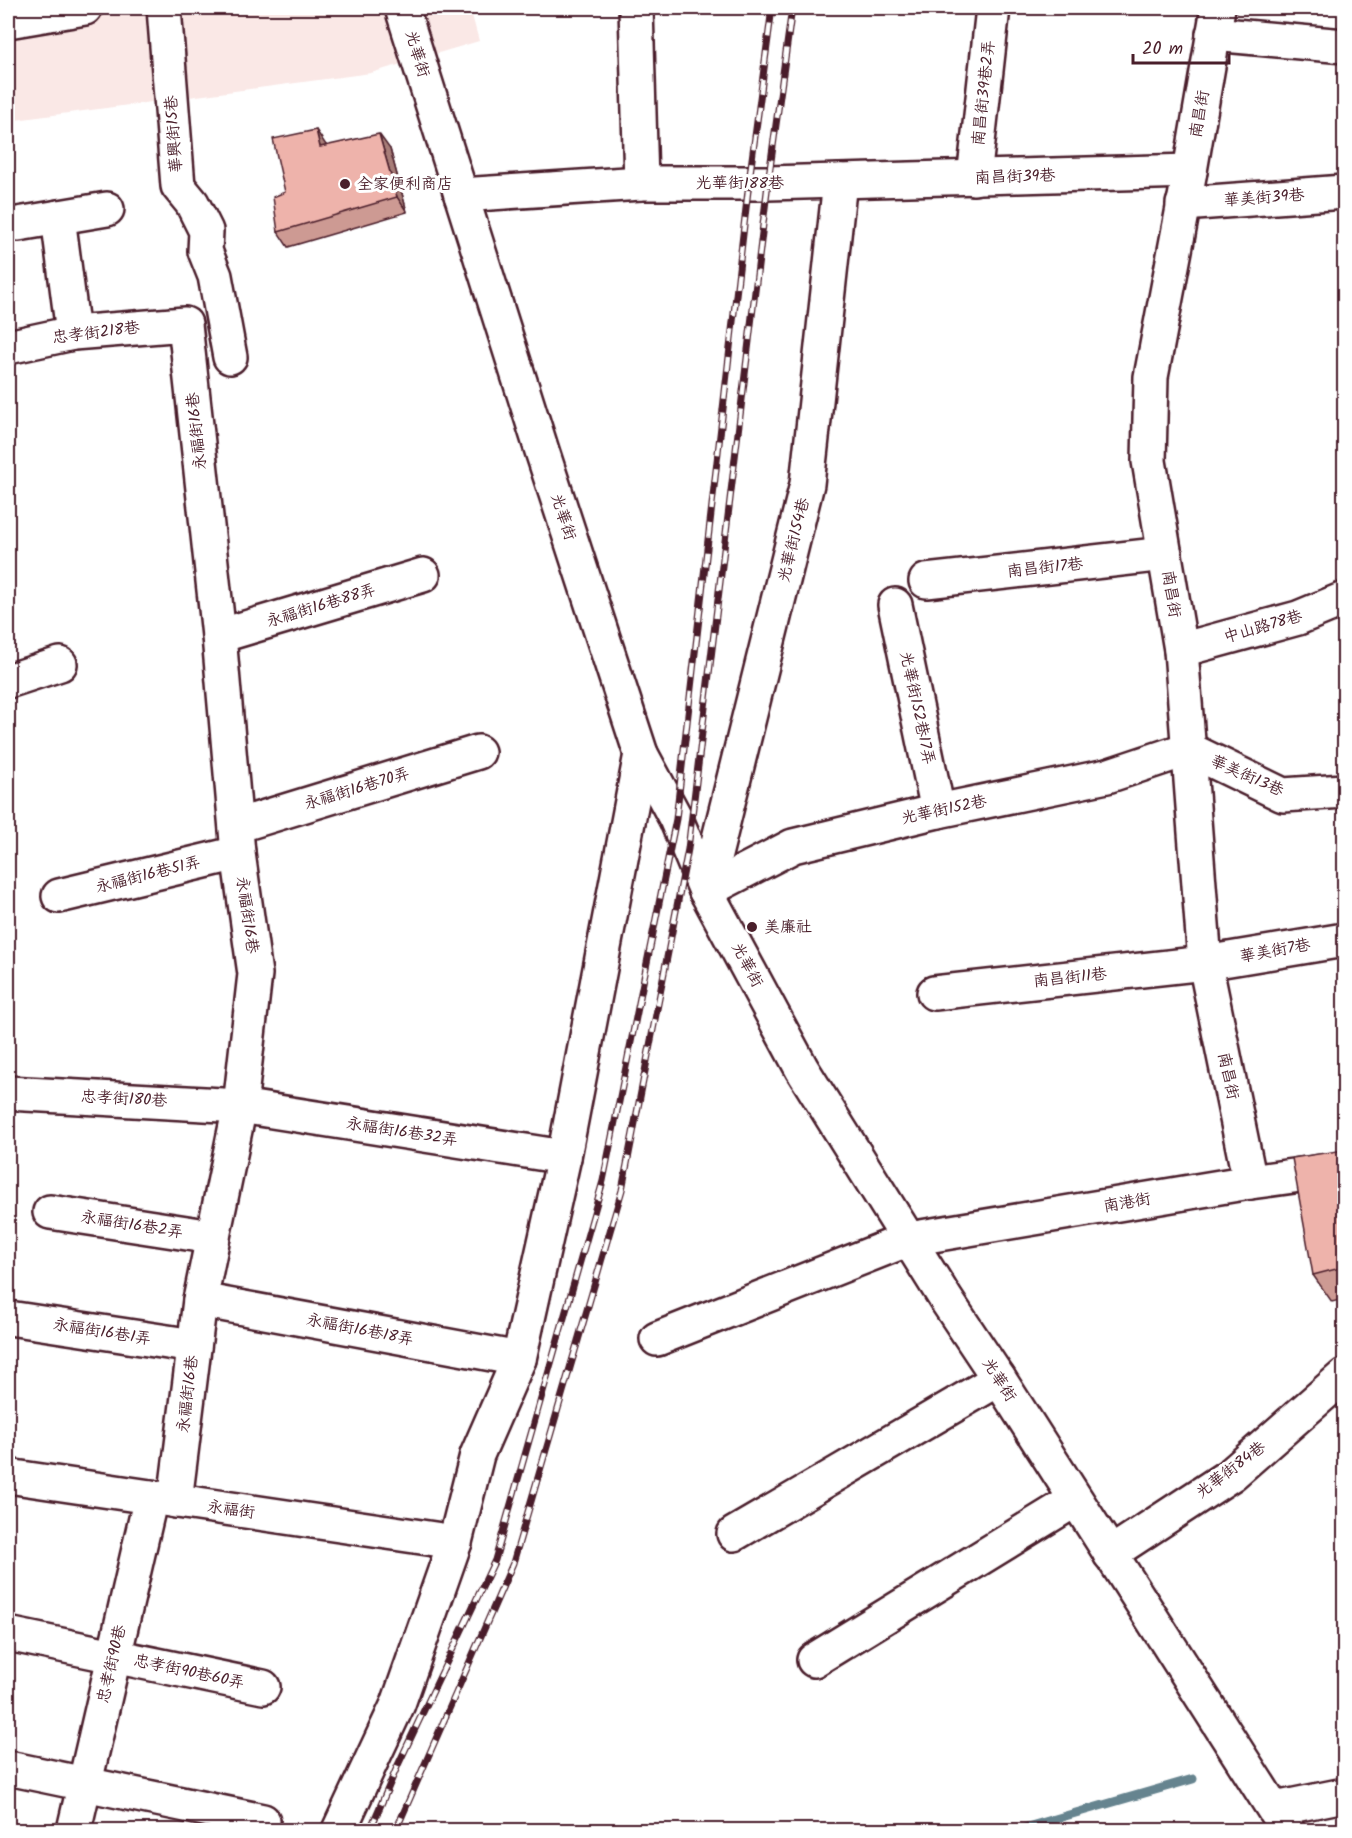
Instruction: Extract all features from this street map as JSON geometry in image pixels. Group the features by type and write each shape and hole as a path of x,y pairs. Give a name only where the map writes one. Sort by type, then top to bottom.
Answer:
{"street":[{"path":"8,21 85,8"},
{"name":"華興街15巷","path":"164,8 178,186 192,203 206,231 206,251 215,276 230,357"},
{"name":"光華街","path":"402,8 641,754 676,819 706,891 802,1069 947,1301 1281,1820"},
{"path":"636,8 641,183"},
{"name":"南昌街39巷2弄","path":"974,178 993,8"},
{"path":"1216,21 1344,46"},
{"name":"南昌街","path":"1216,21 1151,377 1149,461 1181,650 1205,963 1250,1182"},
{"name":"南昌街39巷","path":"840,181 1190,171"},
{"name":"光華街188巷","path":"461,195 641,183 840,181"},
{"name":"光華街154巷","path":"706,891 807,484 840,181"},
{"name":"華美街39巷","path":"1183,204 1344,192"},
{"path":"18,224 107,209"},
{"path":"58,217 73,333"},
{"name":"忠孝街218巷","path":"8,347 73,333 185,324"},
{"name":"永福街16巷","path":"163,1499 194,1346 200,1300 240,1106 255,974 237,839 219,636 185,324"},
{"name":"南昌街17巷","path":"926,581 1165,554"},
{"name":"永福街16巷88弄","path":"219,636 423,575"},
{"name":"中山路78巷","path":"1181,650 1298,618 1344,599"},
{"name":"光華街152巷17弄","path":"895,605 938,811"},
{"path":"8,681 60,664"},
{"name":"光華街152巷","path":"706,891 793,846 938,811 1107,776 1188,749"},
{"name":"華美街13巷","path":"1188,749 1283,795 1344,791"},
{"name":"永福街16巷70弄","path":"237,839 478,752"},
{"path":"339,1830 398,1704 454,1542 477,1455 519,1359 564,1157 641,754"},
{"name":"永福街16巷51弄","path":"59,896 237,839"},
{"name":"華美街7巷","path":"1205,963 1344,940"},
{"name":"南昌街11巷","path":"934,993 1205,963"},
{"name":"忠孝街180巷","path":"8,1093 240,1106"},
{"name":"永福街16巷32弄","path":"240,1106 564,1157"},
{"name":"南港街","path":"657,1339 909,1239 1250,1182 1344,1169"},
{"name":"永福街16巷2弄","path":"50,1212 213,1237"},
{"name":"永福街16巷18弄","path":"200,1300 519,1359"},
{"name":"永福街16巷1弄","path":"9,1318 194,1346"},
{"name":"光華街84巷","path":"1110,1554 1232,1474 1344,1376"},
{"path":"734,1534 999,1379"},
{"name":"永福街","path":"8,1476 454,1542"},
{"name":"忠孝街90巷","path":"74,1830 114,1656 163,1499"},
{"path":"814,1660 1075,1500"},
{"name":"忠孝街90巷60弄","path":"8,1634 263,1687"},
{"path":"8,1768 263,1821"},
{"path":"1281,1820 1344,1795"}],"shaded area":[{"path":"8,8 470,8 479,41 371,73 8,121"}],"building":[{"name":"全家便利商店","path":"316,130 320,147 379,134 397,197 278,232 273,197 285,192 273,139"},
{"path":"1344,1150 1344,1267 1313,1275 1292,1158"}],"waterway":[{"path":"1017,1830 1193,1779"}],"railway":[{"path":"370,1830 398,1765 495,1560 603,1181 676,819 749,182 772,8"},
{"path":"396,1830 513,1563 622,1190 688,849 768,183 792,8"}],"place":[{"name":"全家便利商店","path":"345,184"},
{"name":"美廉社","path":"752,927"}]}
